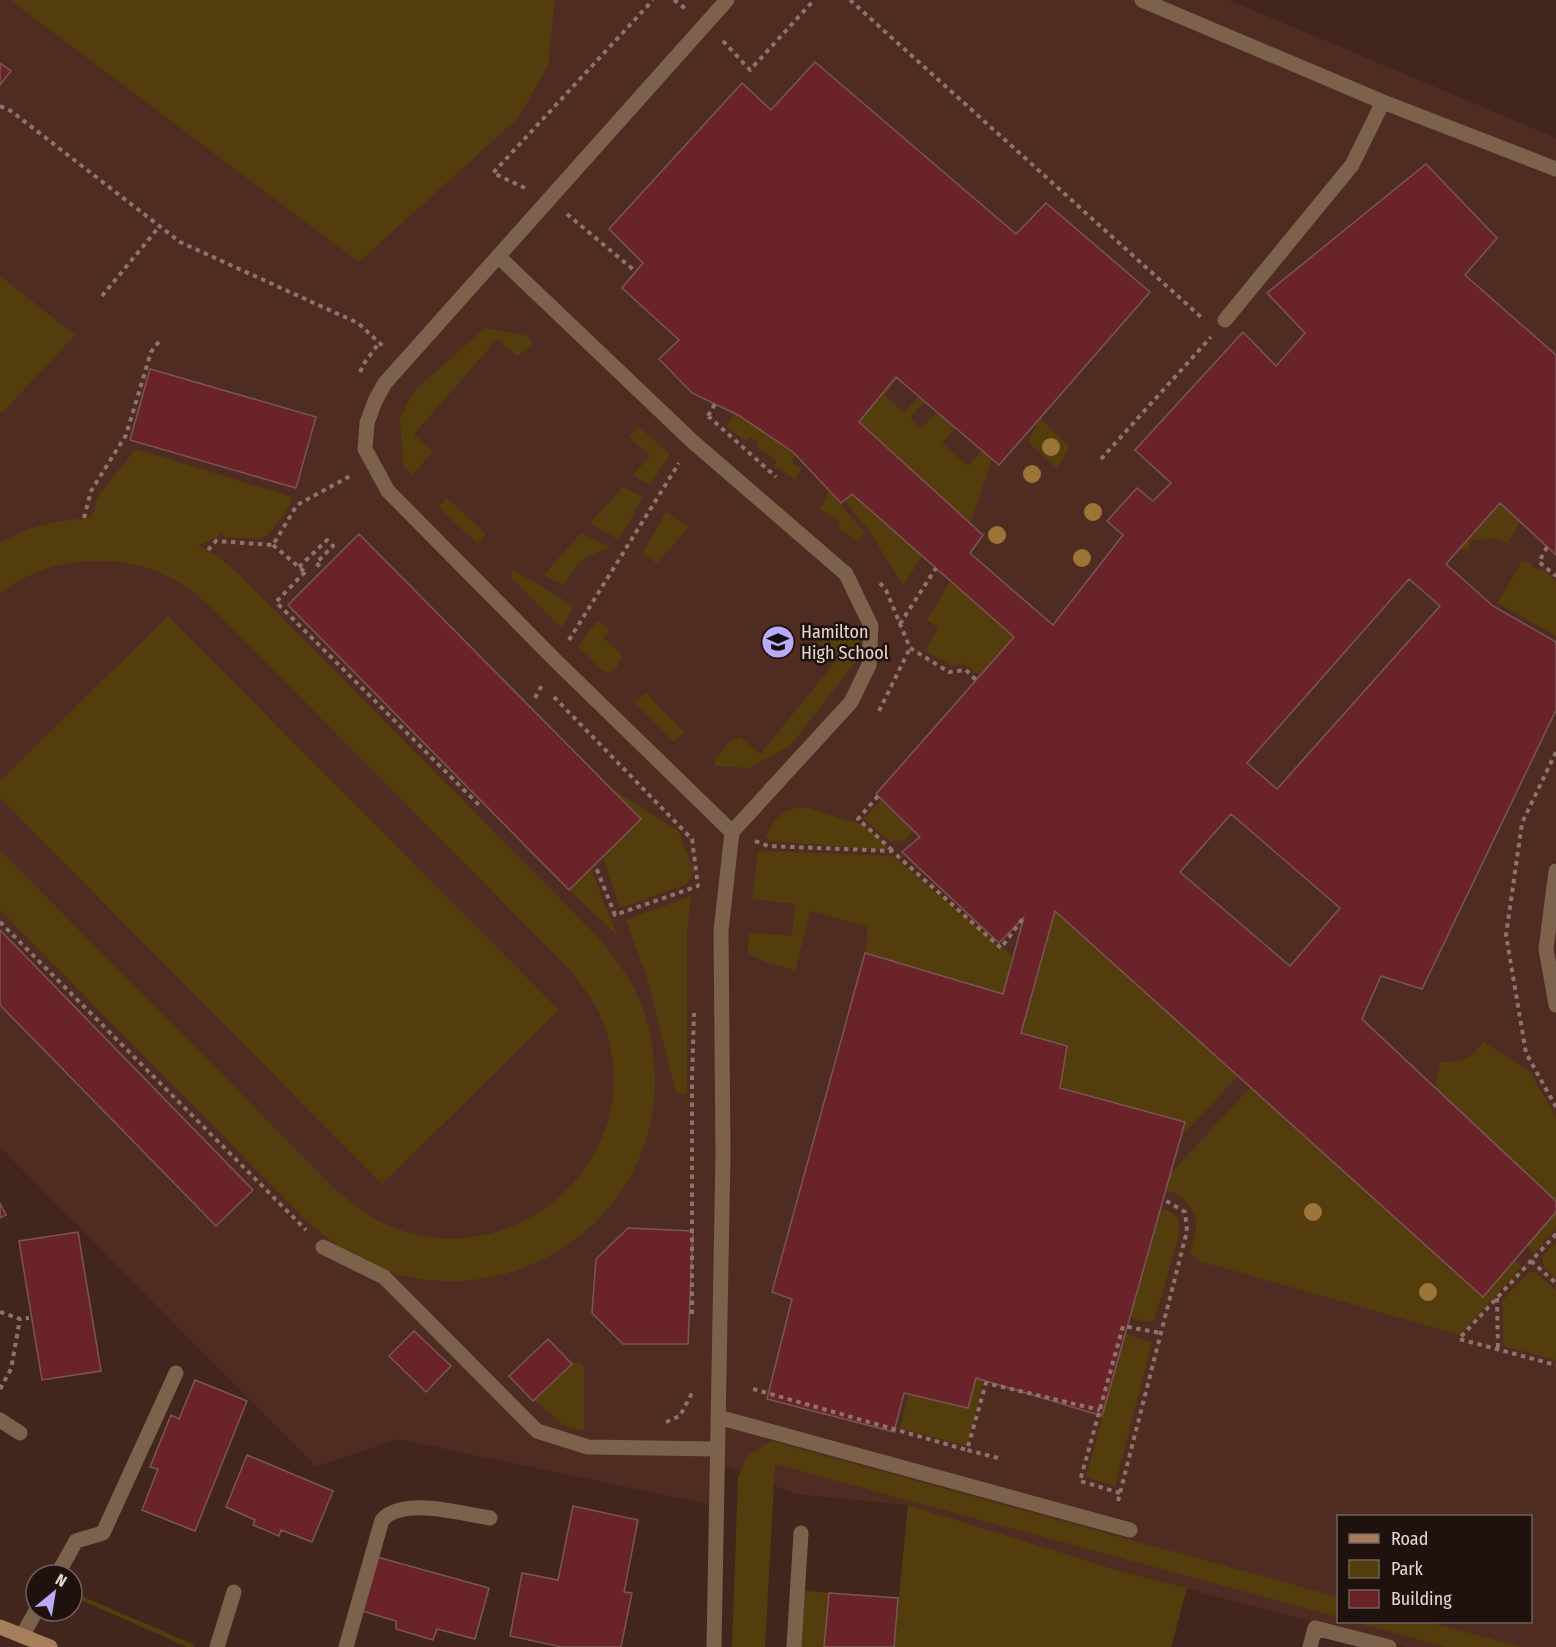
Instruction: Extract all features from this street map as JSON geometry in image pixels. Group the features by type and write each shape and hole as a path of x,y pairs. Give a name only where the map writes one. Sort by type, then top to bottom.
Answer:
{"main road":[{"path":"0,1627 50,1647"}],"lane":[{"path":"727,0 401,365 380,392 368,423 366,449 388,491 556,661 732,832"},
{"path":"1142,0 1383,102 1556,169"},
{"path":"1221,325 1352,165 1383,102"},
{"path":"498,256 692,441 846,574 871,626 869,665 851,702 732,832 721,931 723,1154 714,1647"},
{"path":"1556,871 1546,949 1556,1005"},
{"path":"323,1248 384,1277 537,1431 588,1447 717,1449"},
{"path":"64,1563 76,1541 103,1533 176,1373"},
{"path":"718,1417 1130,1530"},
{"path":"0,1420 20,1433"},
{"path":"346,1647 382,1520 389,1511 416,1507 490,1518"},
{"path":"794,1647 801,1533"},
{"path":"217,1647 234,1592"},
{"path":"22,1636 29,1623"},
{"path":"1310,1647 1315,1628 1389,1647"}],"path":[{"path":"674,0 706,24 750,70 814,0"},
{"path":"850,0 1208,323"},
{"path":"0,106 11,111 180,243 358,324 401,365"},
{"path":"102,296 159,226"},
{"path":"1101,459 1221,325"},
{"path":"84,518 91,491 126,435 151,352 161,339"},
{"path":"534,698 715,404"},
{"path":"350,465 352,476 357,484"},
{"path":"273,545 297,505 352,476"},
{"path":"299,567 327,540 333,546 316,563 323,569"},
{"path":"208,550 216,541 273,545 306,573 276,602 479,804"},
{"path":"1547,546 1539,562 1556,576"},
{"path":"900,624 936,568"},
{"path":"879,711 910,648"},
{"path":"534,677 692,839 698,886 615,915 595,865"},
{"path":"878,796 858,819 1001,948 1024,917"},
{"path":"732,832 768,846 892,851"},
{"path":"0,921 323,1248"},
{"path":"692,1321 694,1006"},
{"path":"1112,1524 1187,1231 1185,1212 1163,1199"},
{"path":"1556,1234 1459,1339 1556,1365"},
{"path":"1531,1261 1556,1282"},
{"path":"1497,1298 1498,1349"},
{"path":"0,1312 20,1319 29,1318"},
{"path":"0,1389 11,1369 20,1319"},
{"path":"1120,1493 1080,1481 1123,1326 1161,1333"},
{"path":"663,1423 680,1416 693,1391 693,1379"},
{"path":"966,1450 986,1383 1100,1410"},
{"path":"753,1389 999,1458"}],"shaded area":[{"name":"Hamilton High School","path":"0,0 1229,0 1556,138 1556,1647 1407,1647 1120,1571 908,1505 796,1494 717,1463 717,1506 397,1439 316,1467 0,1147"}],"green space":[{"path":"10,0 555,0 548,66 518,118 359,262"},
{"path":"0,276 75,335 0,413"},
{"path":"485,328 528,336 533,344 517,356 497,339 414,434 433,451 413,475 403,465 400,418 414,391"},
{"path":"896,377 898,378 885,395 904,413 919,396 926,401 910,417 921,429 937,412 956,428 942,443 968,466 982,451 992,459 970,524 859,422"},
{"path":"735,413 796,455 792,463 802,468 795,479 774,466 777,461 757,446 759,442 750,437 746,441 726,427"},
{"path":"1040,418 1070,447 1057,468 1028,442"},
{"path":"639,427 670,454 650,485 633,475 650,456 629,437"},
{"path":"136,449 292,497 280,520 262,539 226,537 220,532 218,537 198,545 219,557 243,578 597,936 634,988 649,1028 655,1070 654,1099 644,1145 625,1186 597,1221 562,1248 522,1268 479,1279 433,1280 387,1271 354,1256 307,1221 0,910 0,850 335,1189 365,1213 391,1227 449,1238 496,1232 538,1213 572,1184 598,1147 612,1104 612,1057 597,1009 584,988 568,968 210,606 168,576 147,568 103,561 60,565 19,581 0,593 0,543 21,532 44,525 91,518 100,493"},
{"path":"623,487 643,497 619,540 590,523"},
{"path":"829,491 864,532 858,541 838,528 840,522 820,509"},
{"path":"852,494 922,556 903,586 869,530 844,500"},
{"path":"447,498 486,534 478,544 438,507"},
{"path":"1500,503 1520,521 1508,543 1494,539 1470,540 1468,552 1460,548"},
{"path":"666,512 689,527 657,563 642,554"},
{"path":"581,533 610,548 588,557 577,565 565,586 544,575"},
{"path":"1522,561 1529,562 1537,570 1541,568 1556,581 1556,636 1498,603"},
{"path":"512,569 574,606 562,628 512,579"},
{"path":"950,581 1014,637 980,675 962,663 952,666 925,650 938,628 927,620"},
{"path":"168,616 559,1010 382,1184 0,798 0,781"},
{"path":"597,621 610,630 603,638 622,655 617,667 609,673 599,667 578,647"},
{"path":"837,621 867,647 791,745 749,768 716,766 714,761 731,740 740,737 760,754 838,659 818,642"},
{"path":"646,693 684,732 673,742 635,703"},
{"path":"610,787 678,831 694,871 687,884 620,908 603,856 641,819"},
{"path":"882,799 913,831 905,840 891,842 864,819"},
{"path":"804,807 863,825 892,851 771,841 765,838 779,816 789,810"},
{"path":"758,851 892,856 1013,956 1003,994 865,953 868,927 811,911 795,970 764,962 748,953 749,932 792,936 795,904 752,899"},
{"path":"591,869 617,935 569,890"},
{"path":"691,896 687,932 687,1095 676,1093 648,981 626,920"},
{"path":"1055,911 1238,1076 1181,1136 1184,1122 1060,1088 1067,1046 1021,1033"},
{"path":"1484,1042 1529,1071 1556,1116 1556,1201 1435,1087 1440,1062 1465,1059"},
{"path":"1251,1087 1515,1260 1521,1267 1460,1335 1199,1261 1190,1253 1196,1226 1194,1214 1179,1196 1166,1191 1170,1174"},
{"path":"1160,1209 1170,1211 1178,1218 1180,1231 1154,1321 1146,1322 1130,1317"},
{"path":"1556,1212 1556,1228 1534,1253 1527,1246"},
{"path":"1556,1242 1556,1278 1544,1267 1542,1257"},
{"path":"1529,1272 1536,1273 1556,1290 1556,1360 1503,1346 1503,1300"},
{"path":"1125,1334 1152,1342 1115,1486 1086,1477"},
{"path":"580,1362 584,1367 584,1431 565,1426 534,1400 572,1364"},
{"path":"976,1378 984,1380 967,1446 900,1428 909,1392 968,1408"},
{"path":"771,1441 1337,1597 1337,1617 775,1464 765,1647 732,1647 738,1478 747,1456"},
{"path":"908,1505 1120,1571 1187,1588 1171,1647 894,1647"},
{"path":"797,1590 829,1593 824,1647 794,1647"},
{"path":"84,1597 195,1645 187,1647 84,1601"},
{"path":"1358,1623 1433,1623 1522,1647 1447,1647"}],"building":[{"path":"815,62 1016,234 1046,203 1150,292 999,465 896,377 859,422 983,535 970,553 1053,625 1123,535 1107,521 1137,488 1153,501 1171,483 1135,450 1243,332 1276,366 1305,333 1267,293 1426,164 1497,238 1465,275 1556,355 1556,555 1500,503 1446,564 1493,606 1556,642 1556,710 1422,989 1381,976 1362,1019 1556,1201 1556,1212 1483,1297 1055,911 1021,1033 1067,1046 1060,1088 1185,1122 1102,1416 976,1378 968,1408 904,1393 894,1432 767,1399 792,1299 772,1292 865,953 1003,994 1024,917 999,943 902,852 920,837 876,794 1014,637 852,494 841,503 793,452 738,415 692,393 659,359 679,340 622,288 643,263 609,229 742,83 771,110","holes":["1409,579 1440,606 1277,789 1247,763","1231,814 1340,908 1290,966 1180,872"]},
{"path":"0,63 11,71 0,85"},
{"path":"150,369 316,417 296,488 130,440"},
{"path":"359,534 641,819 569,890 288,605"},
{"path":"0,930 253,1190 216,1226 0,1005"},
{"path":"0,1203 6,1215 0,1218"},
{"path":"628,1228 693,1231 688,1344 623,1344 592,1313 596,1259"},
{"path":"78,1232 101,1371 42,1380 19,1241"},
{"path":"414,1331 451,1366 426,1392 389,1356"},
{"path":"548,1339 572,1364 533,1401 509,1376"},
{"path":"195,1380 247,1401 195,1531 142,1510 158,1469 150,1467 171,1415 179,1419"},
{"path":"247,1455 333,1491 312,1542 281,1530 279,1536 253,1525 255,1520 226,1507"},
{"path":"573,1506 638,1520 624,1592 632,1593 621,1647 562,1647 510,1636 522,1573 558,1580"},
{"path":"377,1557 489,1588 475,1639 437,1629 433,1640 396,1629 396,1621 362,1611"},
{"path":"829,1593 898,1598 894,1647 824,1647"}],"place":[{"name":"Hamilton High School","path":"778,642"}]}
